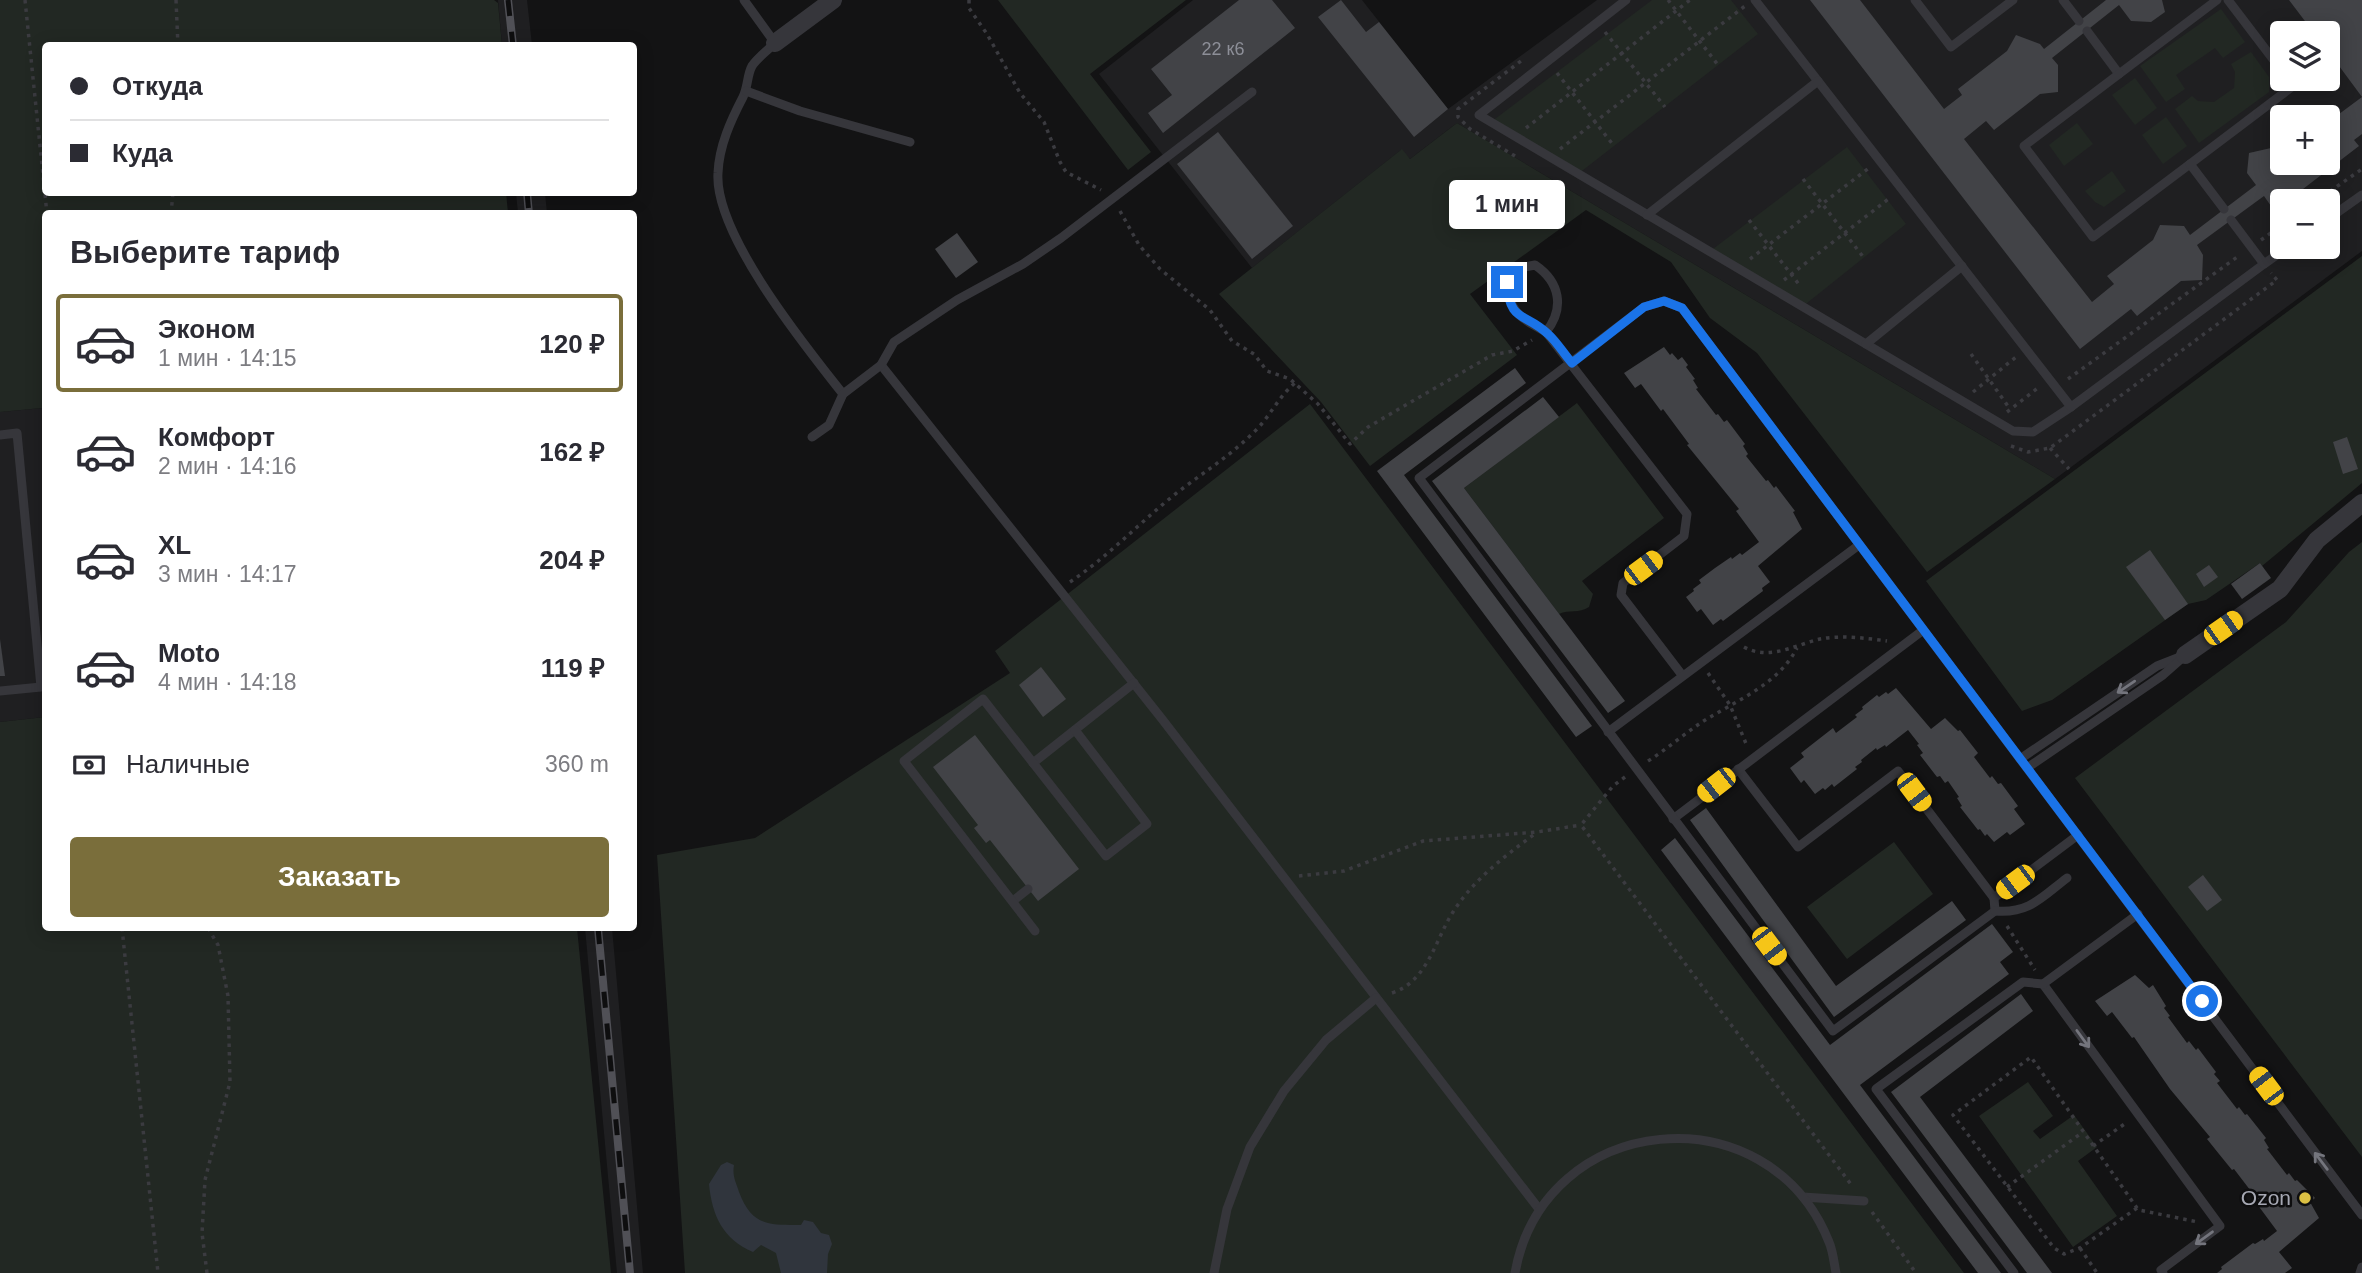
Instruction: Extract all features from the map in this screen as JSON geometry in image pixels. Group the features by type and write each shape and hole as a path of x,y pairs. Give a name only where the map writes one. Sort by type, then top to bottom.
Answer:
{"street":[{"path":"775,43 833,0"},
{"path":"2185,654 2280,589 2317,540 2362,503"}],"lane":[{"path":"744,0 775,43 752,66 746,91 728,126 717,174 723,209 744,253 785,321 843,394"},
{"path":"1626,0 1479,115 2013,431 2033,432 2071,407 2271,259"},
{"path":"1754,0 2071,407"},
{"path":"1915,0 1951,47 2013,0"},
{"path":"2063,0 2079,22"},
{"path":"2217,0 2024,146 2093,237 2286,91"},
{"path":"2228,0 2270,55"},
{"path":"2087,31 2119,74"},
{"path":"1647,215 1818,81"},
{"path":"746,91 800,111 910,142"},
{"path":"812,437 829,425 843,394 881,365 894,342 957,300 1023,264 1114,200 1252,92"},
{"path":"2190,164 2224,209"},
{"path":"2340,211 2362,195"},
{"path":"2231,220 2264,264"},
{"path":"1546,332 1558,312 1556,289 1548,274 1535,265 1519,268 1507,282 1508,302 1522,319 1546,332 1687,514 1685,536 1623,583 1621,595 1682,676"},
{"path":"1866,344 1962,267"},
{"path":"2067,878 2030,906 2013,912 1995,911 1833,1031 1419,478 1644,307 1664,301 1682,308 2362,1215"},
{"path":"881,365 1134,684 1539,1209"},
{"path":"0,435 16,433 41,687 0,691"},
{"path":"1608,733 1858,545"},
{"path":"1673,819 1922,631"},
{"path":"2020,758 2157,666 2185,654"},
{"path":"2027,768 2163,675 2185,654"},
{"path":"1033,763 1134,684"},
{"path":"1035,931 904,761 983,699 1106,856 1147,824 1075,730"},
{"path":"1738,769 1798,847 1898,771 1994,898 1995,911"},
{"path":"1994,898 2078,835"},
{"path":"1013,901 1028,889"},
{"path":"2014,1273 1876,1089 2023,982 2043,984 2138,914"},
{"path":"2043,984 2220,1226 2161,1270 2163,1273"},
{"path":"1214,1273 1227,1209 1250,1147 1284,1091 1326,1040 1376,998"},
{"path":"1515,1273 1519,1250 1539,1209 1573,1172 1618,1147 1668,1137 1719,1142 1765,1163 1803,1197 1829,1242 1836,1273"},
{"path":"1803,1197 1864,1201"},
{"path":"2360,1273 2362,1267"}],"path":[{"path":"25,0 42,165"},
{"path":"176,0 177,42"},
{"path":"969,0 969,8 1020,93 1044,122 1066,172 1096,186 1114,200 1139,245 1160,269 1210,310 1232,341 1254,354 1267,370 1295,383 1318,404 1350,444 1368,427 1481,361 1492,355 1513,351 1546,332"},
{"path":"1668,0 1718,65"},
{"path":"1501,148 1690,0"},
{"path":"1614,146 1594,122 1537,49 1458,109 1458,117 1462,123 1536,168 1549,157 1594,122 1645,83 1699,41 1754,0"},
{"path":"1597,22 1665,107"},
{"path":"1738,269 1879,160"},
{"path":"2333,189 2362,169"},
{"path":"1803,179 1864,258"},
{"path":"1773,289 1902,189"},
{"path":"1749,220 1805,291"},
{"path":"2011,417 2005,414 2061,371 2067,380 2270,234"},
{"path":"2001,440 2019,451 2050,448 2277,281 2264,264"},
{"path":"2010,348 2024,367"},
{"path":"1973,393 2026,349"},
{"path":"1971,354 2010,409"},
{"path":"2032,377 2041,389"},
{"path":"1059,590 1101,560 1179,492 1227,458 1268,418 1281,394 1295,383"},
{"path":"1963,386 1983,400"},
{"path":"2050,448 2069,469"},
{"path":"1731,639 1751,651 1774,652 1797,648 1820,639 1885,640 1902,645"},
{"path":"1284,877 1344,871 1423,841 1537,832 1581,825 1613,786 1777,674 1792,658 1797,648"},
{"path":"1701,662 1730,705 1752,757"},
{"path":"1581,825 1916,1273"},
{"path":"1376,998 1399,991 1424,969 1453,912 1489,867 1537,832"},
{"path":"1995,911 2026,952 2043,984"},
{"path":"122,931 158,1273"},
{"path":"207,1273 202,1233 205,1180 230,1082 228,996 218,945 210,931"},
{"path":"2137,1208 2080,1248 2064,1254 2054,1248 1953,1115 2031,1057 2137,1208 2220,1226"},
{"path":"2094,1146 2138,1114"},
{"path":"2007,1187 2083,1132"},
{"path":"2080,1248 2097,1273"}],"shaded area":[{"path":"0,0 494,0 498,3 502,42 42,42 42,196 506,196 508,210 42,210 42,408 0,412"},
{"path":"498,0 527,0 532,42 502,42"},
{"path":"998,0 1186,0 1090,74 1151,152 1128,170"},
{"path":"1193,0 1362,0 1448,109 1597,0 2362,0 2362,251 2055,479 1457,123 1410,159 1401,150 1252,268 1099,74"},
{"path":"1652,0 1731,0 1758,34 1578,174 1491,122"},
{"path":"2221,9 2245,42 2223,58 2215,48 2176,75 2185,89 2166,102 2140,66"},
{"path":"2251,52 2269,77 2269,92 2199,143 2175,109 2192,96 2198,101 2214,102 2234,88 2235,72 2231,64"},
{"path":"2135,78 2157,108 2135,125 2112,95"},
{"path":"2166,117 2187,146 2163,164 2142,135"},
{"path":"1457,123 2055,479 1927,572 1757,353 1710,318 1671,262 1586,210 1470,294 1517,355 1370,466 1321,402 1219,294 1402,149 1410,159"},
{"path":"2077,123 2093,144 2064,166 2049,145"},
{"path":"1847,147 1906,224 1802,307 1709,252"},
{"path":"2112,171 2126,191 2104,207 2085,191"},
{"path":"516,196 545,196 547,210 518,210"},
{"path":"2362,256 2362,483 2262,566 2260,563 2206,600 2188,604 2052,700 2022,711 1926,581"},
{"path":"1577,403 1664,518 1582,581 1593,594 1589,607 1559,614 1464,488"},
{"path":"1310,404 1964,1273 685,1273 657,855 755,838 1010,673 995,651"},
{"path":"42,408 42,717 0,722 0,412"},
{"path":"2362,542 2362,1157 2075,778 2286,622 2349,552"},
{"path":"42,717 42,931 577,931 611,1273 0,1273 0,722"},
{"path":"1894,842 1933,894 1847,959 1807,907"},
{"path":"585,931 612,931 643,1273 617,1273"},
{"path":"2028,1082 2053,1116 2033,1131 2040,1139 2074,1115 2097,1147 2078,1161 2117,1216 2073,1247 1979,1116"},
{"path":"727,1162 734,1165 739,1192 750,1212 756,1217 779,1225 801,1225 804,1220 813,1222 821,1233 829,1235 832,1244 828,1254 827,1273 781,1273 776,1253 761,1245 753,1252 727,1233 716,1216 709,1184 721,1165"}],"building":[{"path":"1239,0 1272,0 1295,28 1163,133 1148,113 1172,95 1151,69"},
{"path":"1341,0 1366,32 1379,22 1448,109 1414,137 1318,17"},
{"path":"1810,0 1860,0 1944,109 1962,95 1958,89 2007,51 2016,35 2040,44 2044,49 2106,0 2162,0 2165,12 2151,22 2131,21 2119,5 2052,58 2058,65 2058,92 2040,94 1994,130 1986,121 1964,139 2092,302 2114,284 2107,276 2153,240 2160,225 2184,226 2190,235 2256,185 2247,173 2249,153 2270,148 2270,175 2321,175 2303,189 2270,189 2270,205 2264,196 2197,245 2203,255 2202,280 2181,281 2137,316 2131,309 2080,349"},
{"path":"2289,0 2362,0 2362,97 2340,67 2340,21 2305,21"},
{"path":"2362,97 2362,134 2354,140 2359,146 2340,161 2340,113"},
{"path":"1218,132 1293,226 1252,259 1177,164"},
{"path":"957,233 978,262 956,278 935,249"},
{"path":"1664,347 1678,360 1682,357 1695,379 1696,389 1716,415 1724,422 1727,420 1745,444 1743,446 1748,454 1746,456 1766,481 1774,488 1776,486 1795,511 1793,512 1802,529 1758,566 1770,582 1762,588 1763,591 1723,621 1721,619 1713,625 1701,609 1697,612 1686,597 1701,583 1699,580 1731,557 1732,559 1740,553 1742,555 1759,542 1736,511 1739,509 1687,445 1689,444 1663,409 1661,411 1641,384 1635,388 1624,373"},
{"path":"1515,368 1526,383 1404,475 1592,726 1576,737 1377,471"},
{"path":"1543,397 1559,417 1464,488 1625,701 1608,713 1432,481"},
{"path":"2347,437 2358,469 2343,474 2333,442"},
{"path":"2150,550 2188,604 2165,620 2126,567"},
{"path":"2260,563 2271,578 2242,599 2231,584"},
{"path":"2209,565 2218,577 2204,587 2196,574"},
{"path":"0,639 5,676 0,676"},
{"path":"1041,667 1066,699 1043,717 1019,685"},
{"path":"1896,688 1931,729 1945,718 1960,730 1978,753 1974,757 1990,778 1992,776 1998,784 2001,783 2018,806 2014,809 2025,824 2010,835 2007,832 1994,842 1987,834 1985,836 1960,807 1959,797 1948,781 1945,783 1940,776 1937,777 1920,755 1923,753 1917,745 1919,744 1908,730 1886,747 1876,748 1861,760 1855,767 1857,769 1834,787 1832,784 1815,794 1804,780 1801,783 1790,768 1804,757 1801,753 1833,728 1836,733 1857,717 1855,715 1862,707 1877,695 1879,697 1886,692 1888,694"},
{"path":"975,735 1079,869 1038,901 990,840 986,843 974,828 978,825 933,767"},
{"path":"1706,808 1836,986 1952,901 1966,920 1834,1017 1690,820"},
{"path":"1675,838 1830,1045 1992,924 2013,952 2000,962 2009,974 1860,1085 2001,1273 1978,1273 1661,850"},
{"path":"2203,875 2222,900 2207,911 2188,887"},
{"path":"2135,975 2149,988 2153,985 2166,1006 2164,1008 2170,1016 2168,1017 2187,1043 2189,1041 2196,1050 2198,1048 2216,1072 2214,1074 2220,1081 2217,1083 2237,1109 2239,1107 2247,1114 2266,1138 2264,1140 2269,1148 2267,1149 2287,1175 2289,1173 2315,1198 2310,1202 2319,1218 2279,1252 2292,1268 2285,1273 2217,1273 2253,1243 2263,1239 2264,1241 2277,1231 2257,1204 2260,1203 2207,1139 2210,1137 2170,1089 2134,1037 2132,1038 2112,1012 2107,1016 2095,1001"},
{"path":"2021,994 2033,1011 1920,1097 2052,1273 2027,1273 1891,1092"}],"railway":[{"path":"508,0 513,42"},
{"path":"527,196 529,210"},
{"path":"598,931 630,1273"}],"place":[{"name":"Ozon","path":"2305,1198"}],"route":[{"path":"1507,282 1508,302 1522,319 1546,332 1572,363 1644,307 1664,301 1682,308 2202,1001"}]}
